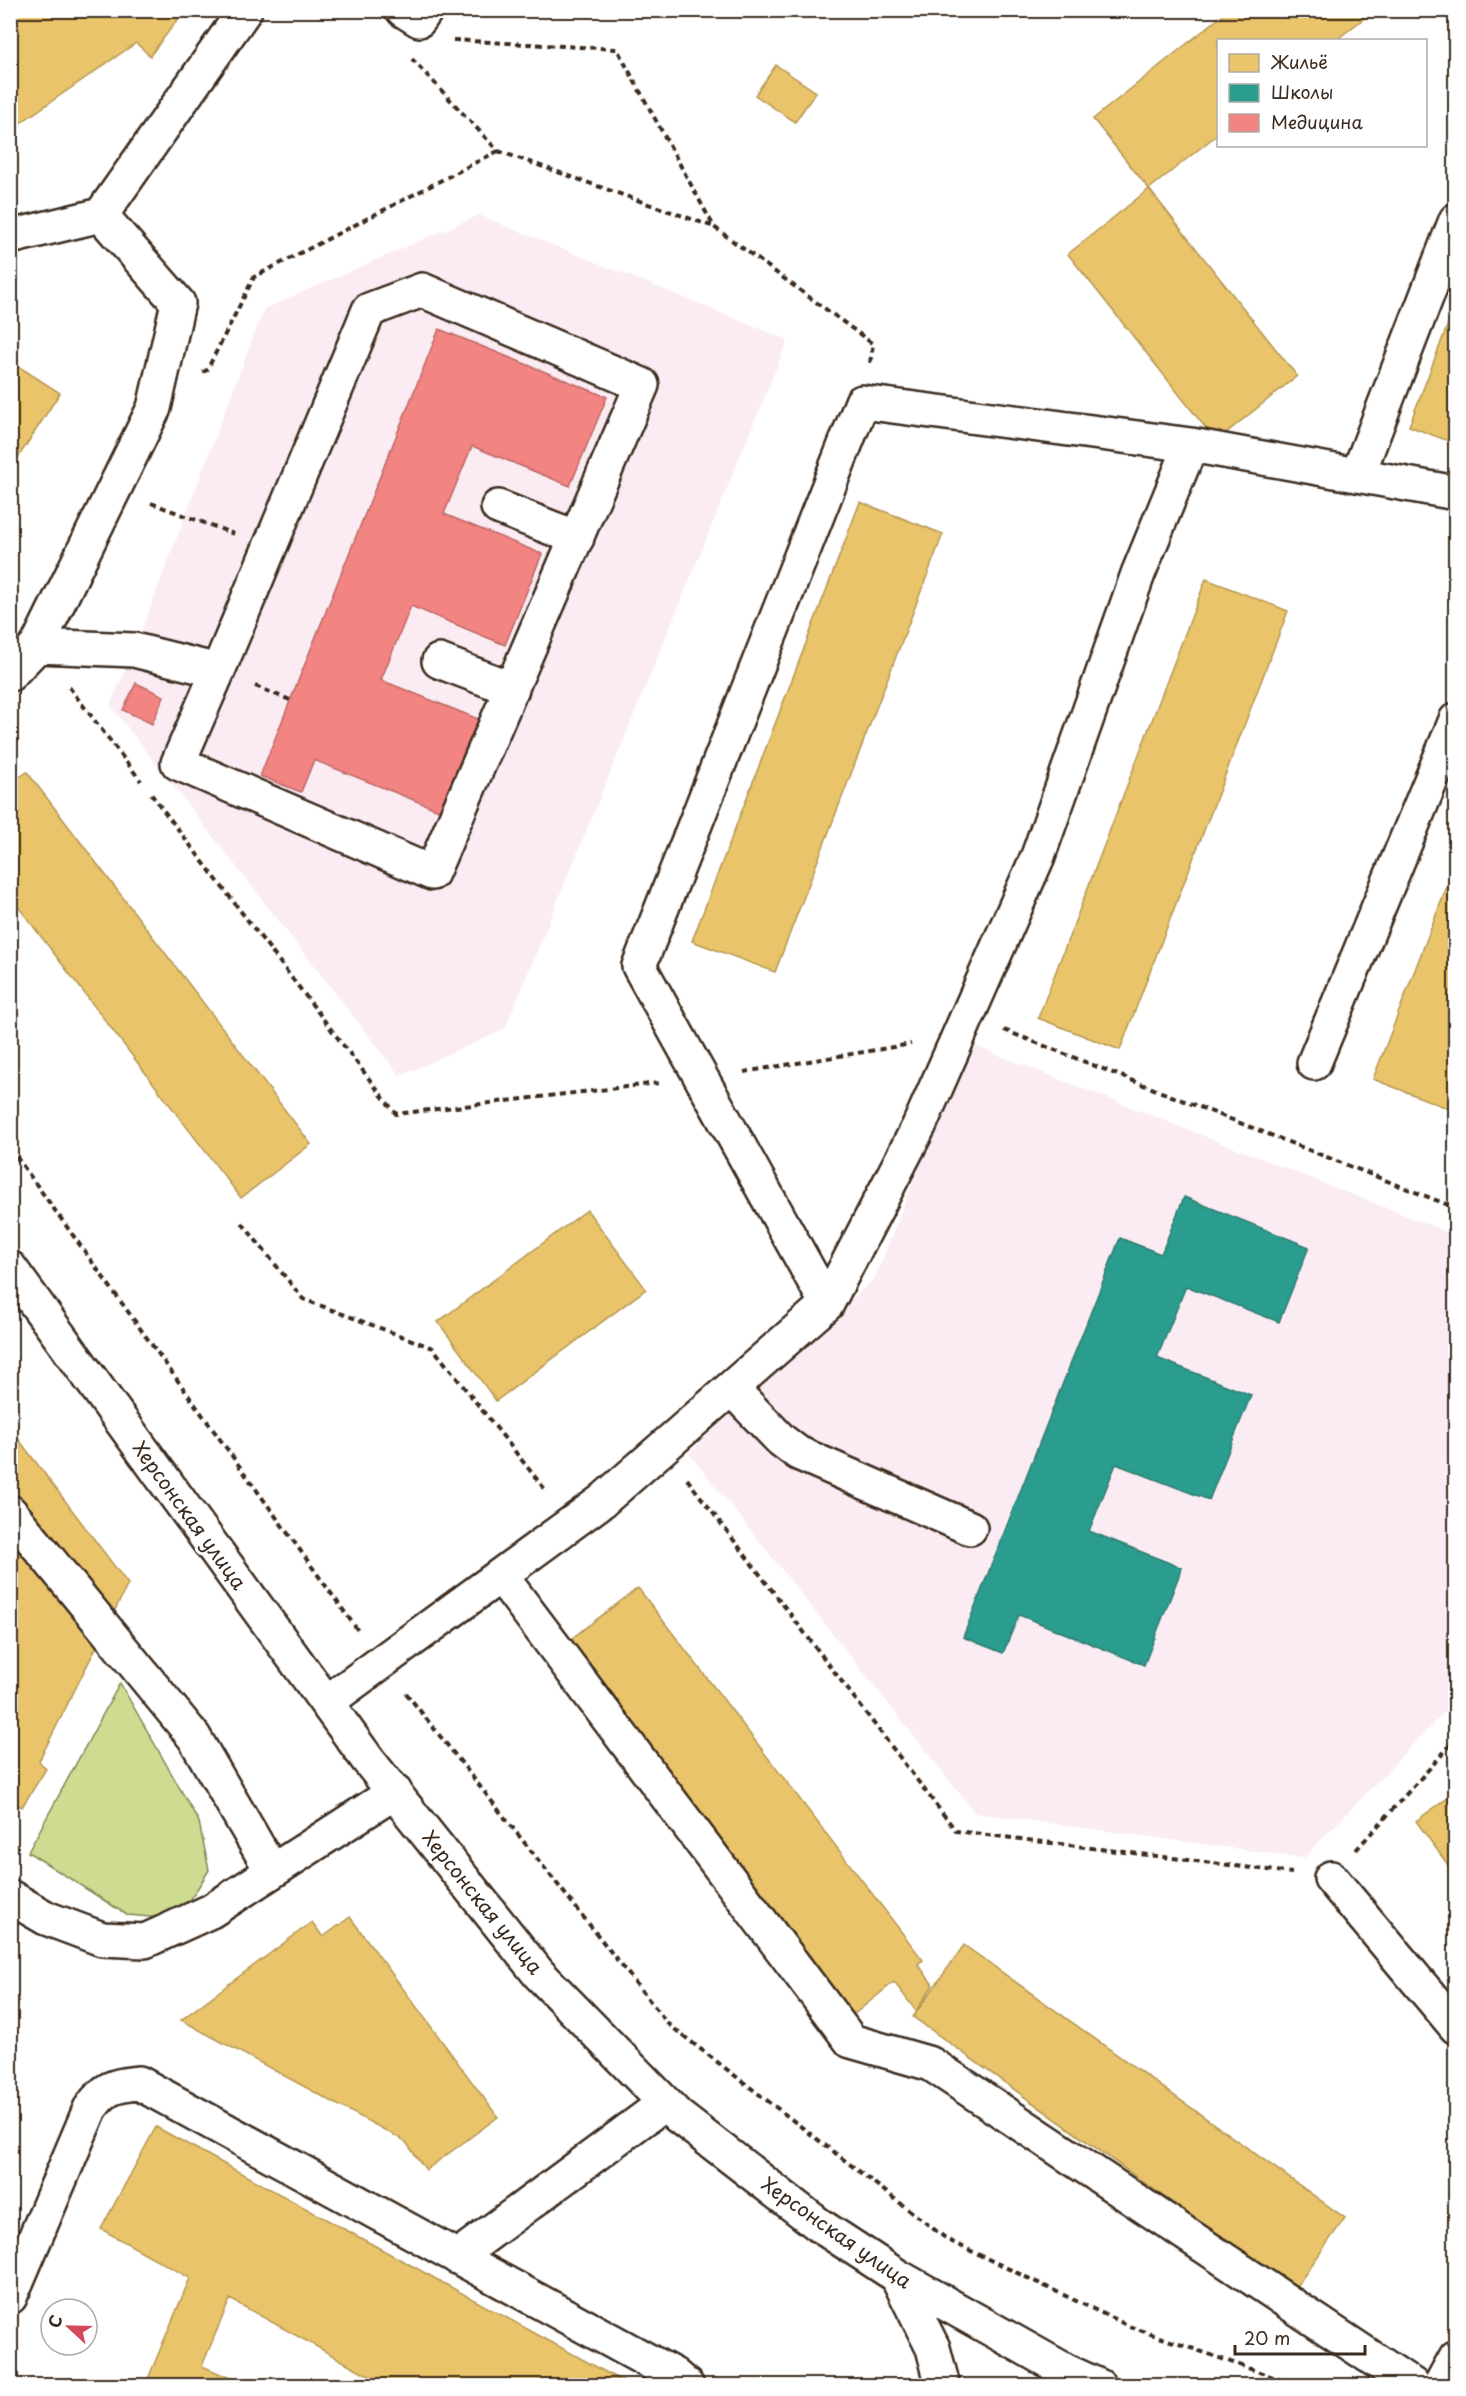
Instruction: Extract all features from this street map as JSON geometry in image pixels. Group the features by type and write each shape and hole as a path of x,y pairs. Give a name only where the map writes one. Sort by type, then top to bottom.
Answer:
{"street":[{"path":"10,237 101,215 245,10"},
{"path":"404,10 419,20 426,10"},
{"path":"10,674 37,645 154,408 178,303 101,215"},
{"path":"1358,474 1455,220"},
{"path":"422,290 642,385 577,538 432,873 178,763 369,310 422,290"},
{"path":"827,1304 639,966 862,402 1191,445 1455,493"},
{"path":"327,1702 602,1501 827,1304 919,1126 1038,856 1138,574 1191,445"},
{"path":"498,507 577,538"},
{"path":"37,645 134,650 218,671"},
{"path":"439,661 512,689"},
{"path":"1314,1064 1455,720"},
{"name":"Херсонская улица","path":"10,1268 368,1760 539,1974 678,2116 819,2224 897,2276 1063,2378 1099,2385"},
{"path":"731,1388 781,1440 798,1453 970,1528"},
{"path":"10,1512 194,1737 272,1871"},
{"path":"501,1576 851,2041 931,2064 1414,2385"},
{"path":"10,1897 46,1918 102,1939 145,1941 211,1911 395,1792"},
{"path":"1331,1878 1455,2027"},
{"path":"10,2297 90,2109 107,2090 119,2084 139,2083 674,2374 687,2385"},
{"path":"457,2257 665,2103"},
{"path":"897,2276 933,2348 943,2385"},
{"path":"1440,2385 1455,2357"}],"path":[{"path":"451,40 617,49 714,227"},
{"path":"408,55 498,151 714,227 873,344 862,402"},
{"path":"154,408 207,369 254,277 498,151"},
{"path":"114,489 270,548"},
{"path":"37,645 396,1114 702,1078 1002,1029 1455,1208"},
{"path":"10,1148 381,1662 668,2024 948,2240 1131,2327 1299,2385"},
{"path":"242,1223 303,1299 433,1348 572,1523"},
{"path":"663,1447 956,1831 1331,1878 1455,1739"}],"shaded area":[{"path":"479,215 788,340 505,1029 400,1076 110,705 134,650 264,309"},
{"path":"968,1043 1455,1235 1455,1701 1304,1858 975,1813 689,1453 875,1278"}],"green space":[{"path":"120,1683 199,1822 209,1870 191,1899 163,1918 127,1915 28,1852"}],"building: Жильё":[{"path":"10,10 185,10 150,56 136,43 10,130"},
{"path":"1229,10 1363,10 1367,16 1337,39 1217,39 1217,135 1149,189 1093,119"},
{"path":"776,65 816,92 795,122 755,95"},
{"path":"1149,189 1297,376 1216,441 1068,254"},
{"path":"1456,303 1456,444 1409,426"},
{"path":"10,361 60,393 10,470"},
{"path":"860,502 943,534 775,972 692,941"},
{"path":"1206,579 1288,611 1120,1050 1038,1018"},
{"path":"27,772 311,1144 241,1198 10,896 10,784"},
{"path":"1456,863 1456,1111 1455,1111 1373,1079"},
{"path":"587,1210 646,1289 496,1401 438,1322"},
{"path":"10,1428 128,1584 39,1761 46,1769 22,1807 10,1801"},
{"path":"638,1588 923,1960 918,1964 933,1985 916,2011 894,1982 853,2015 567,1642"},
{"path":"1456,1792 1456,1876 1416,1821"},
{"path":"350,1917 498,2117 426,2170 405,2141 181,2020 312,1922 323,1937"},
{"path":"964,1945 1345,2218 1294,2290 913,2017"},
{"path":"156,2127 631,2386 388,2386 230,2299 202,2366 244,2384 243,2386 145,2386 190,2278 101,2229"},
{"path":"99,2379 115,2386 96,2386"}],"building: Школы":[{"path":"1184,1197 1309,1247 1279,1322 1186,1286 1157,1358 1251,1395 1209,1500 1116,1464 1089,1531 1182,1568 1144,1665 1019,1615 1003,1653 963,1637 1120,1238 1161,1254"}],"building: Медицина":[{"path":"439,329 607,397 570,486 472,446 444,514 542,554 505,645 411,606 381,680 483,721 446,813 314,760 301,792 260,776"},
{"path":"136,683 164,696 152,724 123,710"}]}
